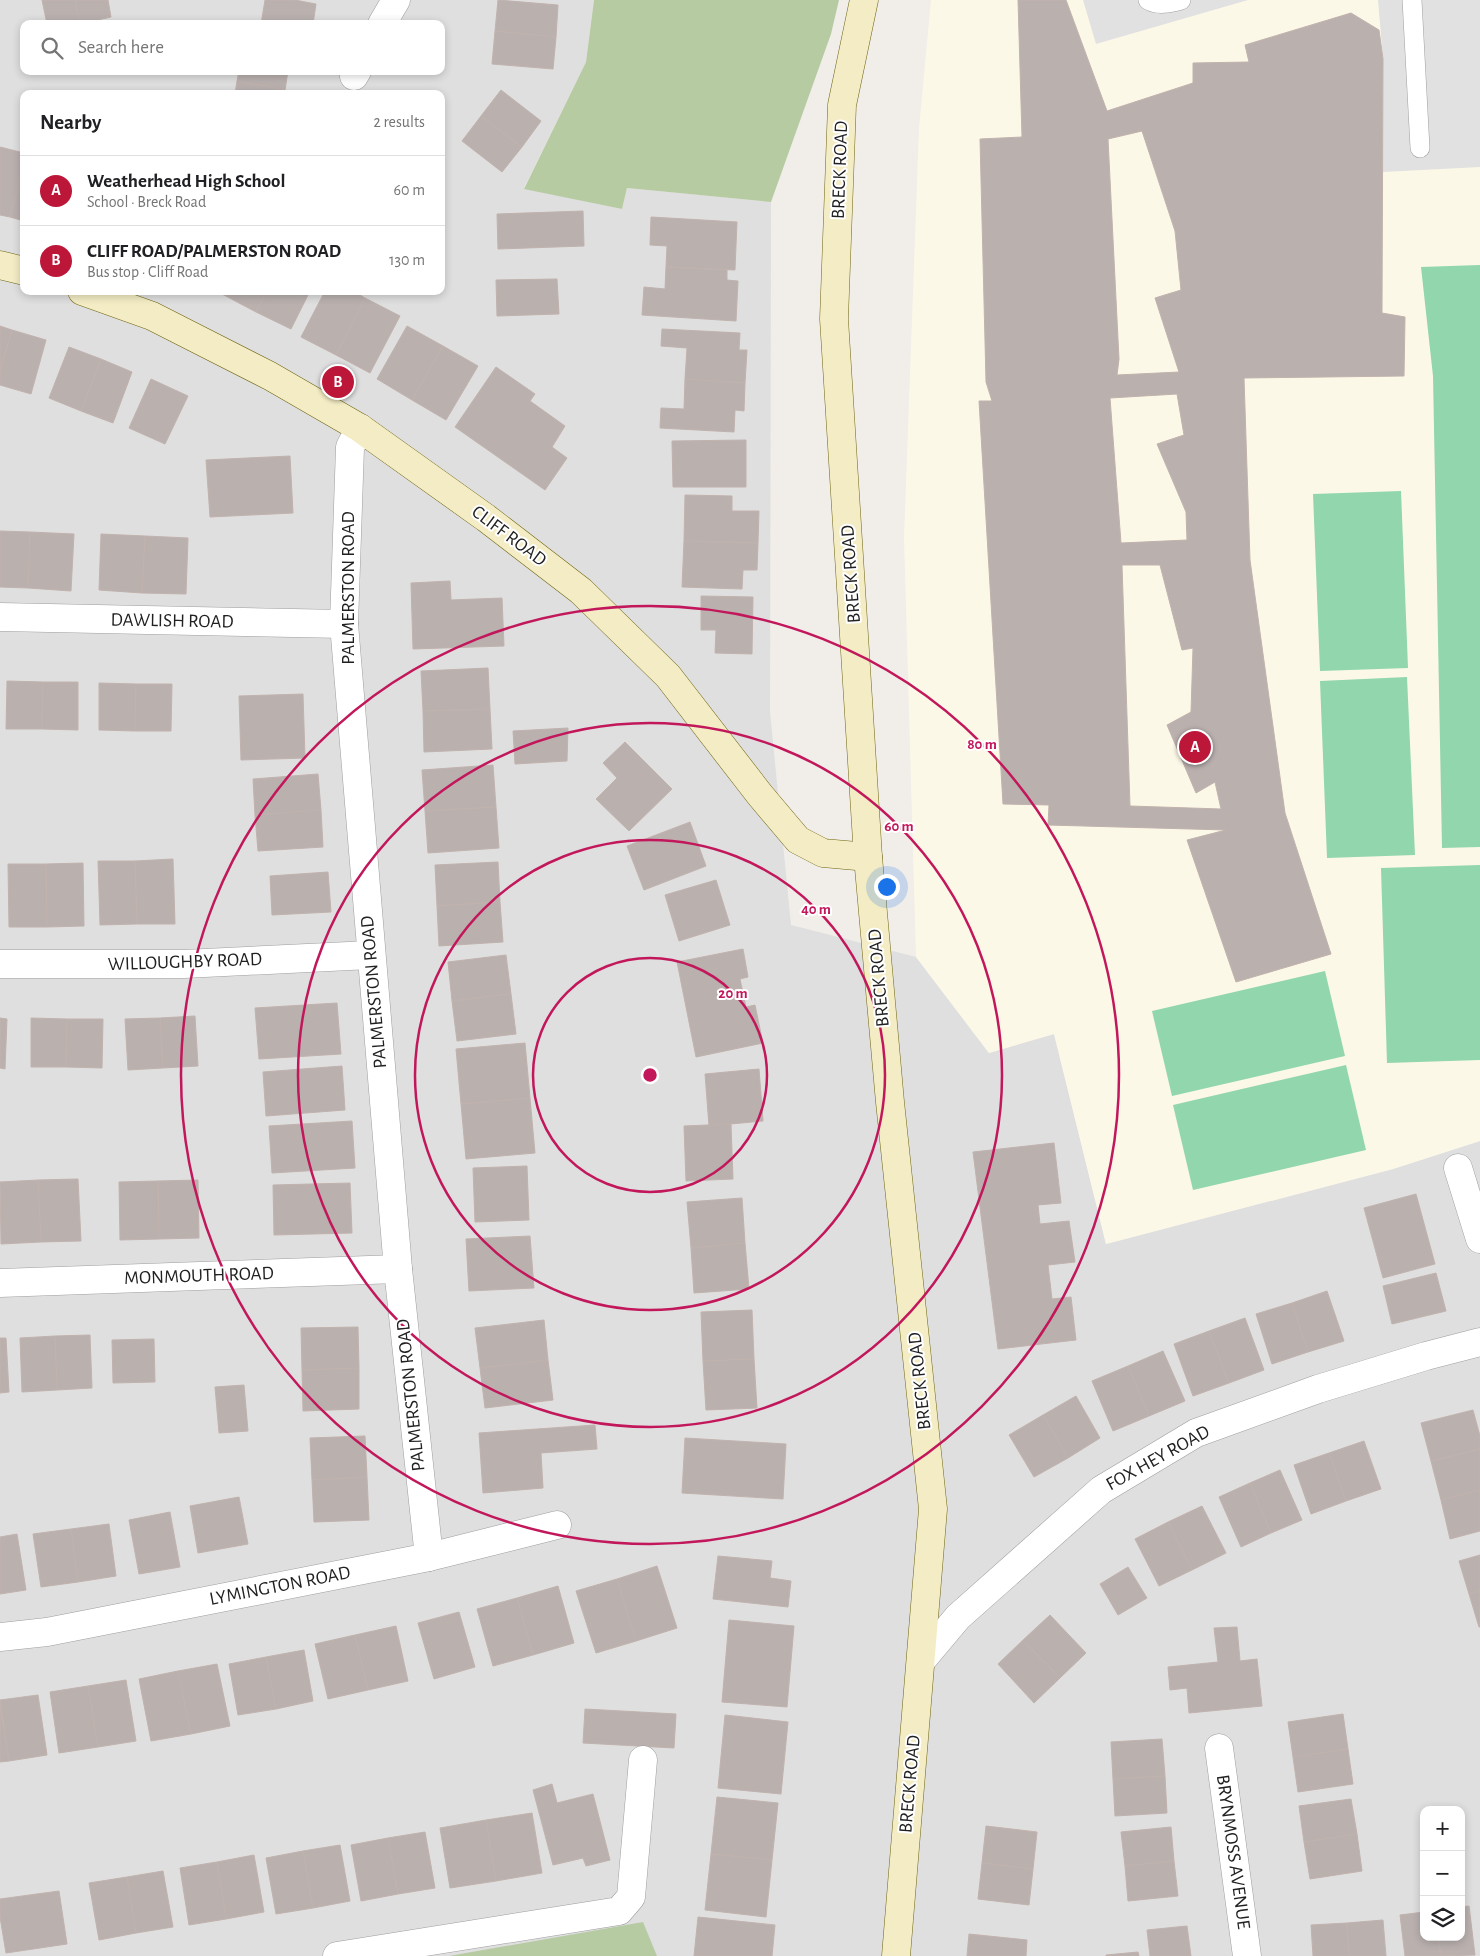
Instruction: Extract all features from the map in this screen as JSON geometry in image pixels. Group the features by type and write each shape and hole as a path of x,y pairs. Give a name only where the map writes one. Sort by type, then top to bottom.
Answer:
{"main road":[{"name":"BRECK ROAD","path":"864,0 842,105 834,319 868,857 890,1102 933,1509 896,1956"},
{"path":"0,265 20,270"},
{"name":"CLIFF ROAD","path":"93,295 152,316 270,376 360,428 478,512 581,591 668,676 760,795 798,840 823,853 868,857"}],"street":[{"path":"384,20 396,0"},
{"name":"PALMERSTON ROAD","path":"360,428 350,447 344,624 370,955 398,1269 429,1557"},
{"name":"DAWLISH ROAD","path":"0,617 344,624"},
{"name":"WILLOUGHBY ROAD","path":"0,964 184,964 370,955"},
{"path":"1458,1168 1480,1239"},
{"name":"MONMOUTH ROAD","path":"0,1283 398,1269"},
{"name":"FOX HEY ROAD","path":"921,1662 958,1617 1101,1490 1196,1433 1318,1389 1426,1356 1480,1342"},
{"name":"LYMINGTON ROAD","path":"0,1637 47,1632 429,1557 557,1525"},
{"name":"BRYNMOSS AVENUE","path":"1219,1748 1248,1956"},
{"path":"337,1956 619,1911 631,1897 642,1760"}],"lane":[{"path":"1148,0 1154,4 1171,3 1181,0"},
{"path":"1412,0 1420,148"}],"shaded area":[{"path":"0,0 594,0 586,62 524,188 622,209 627,188 771,202 770,712 791,925 916,957 989,1053 1054,1034 1106,1244 1393,1169 1480,1141 1480,1956 0,1956"},
{"path":"931,0 1480,0 1480,1141 1393,1169 1106,1244 1054,1034 989,1053 916,957 904,538 919,128"},
{"path":"1083,0 1248,0 1096,44"},
{"path":"1378,0 1480,0 1480,167 1383,172 1383,59"}],"green space":[{"path":"594,0 839,0 831,34 771,202 627,188 622,209 524,189 586,62"},
{"path":"1480,265 1480,847 1442,848 1433,376 1421,267"},
{"path":"1401,491 1408,668 1320,671 1313,494"},
{"path":"1407,677 1415,855 1327,858 1320,681"},
{"path":"1480,865 1480,1060 1387,1063 1381,868"},
{"path":"1325,971 1345,1056 1172,1096 1152,1011"},
{"path":"1346,1065 1366,1150 1193,1190 1173,1105"},
{"path":"643,1922 657,1956 449,1956"}],"building":[{"path":"42,0 75,0 79,20 46,20"},
{"path":"75,0 108,0 111,17 98,20 79,20"},
{"path":"265,0 295,0 316,4 314,20 262,20"},
{"path":"498,0 558,5 556,37 495,31"},
{"path":"1018,0 1066,0 1107,111 1193,83 1193,63 1249,62 1245,45 1351,13 1379,30 1383,59 1382,313 1405,317 1404,376 1244,378 1250,560 1285,813 1331,954 1236,982 1187,840 1226,830 1048,825 1049,805 1003,804 979,401 992,401 986,382 980,139 1022,137","holes":["1142,131 1175,231 1181,290 1155,298 1179,372 1117,375 1119,359 1108,139","1177,394 1184,435 1157,444 1186,512 1187,540 1121,543 1110,398","1122,565 1160,565 1182,650 1193,648 1191,712 1167,725 1196,793 1215,782 1221,809 1130,806"]},
{"path":"495,31 556,37 553,69 492,64"},
{"path":"238,75 287,75 285,90 237,81"},
{"path":"237,81 285,90 236,90"},
{"path":"501,90 541,121 522,147 481,116"},
{"path":"481,116 522,147 502,172 462,141"},
{"path":"0,147 20,152 20,178 10,217 0,215"},
{"path":"20,178 20,220 10,217"},
{"path":"583,211 584,246 498,249 497,214"},
{"path":"651,217 737,222 735,270 666,267 667,246 650,245"},
{"path":"666,267 727,270 727,280 738,281 736,321 642,315 644,287 665,289"},
{"path":"557,279 559,314 497,316 496,280"},
{"path":"224,295 265,295 256,312"},
{"path":"265,295 308,295 291,329 256,312"},
{"path":"323,295 360,295 365,298 336,355 301,337"},
{"path":"365,298 400,316 370,373 336,355"},
{"path":"0,326 12,330 0,372"},
{"path":"407,326 443,346 412,400 377,379"},
{"path":"662,329 740,333 739,350 747,350 745,383 685,379 687,348 661,346"},
{"path":"12,330 46,340 31,394 0,385 0,372"},
{"path":"443,346 478,366 446,420 412,400"},
{"path":"69,347 101,359 81,411 49,398"},
{"path":"101,359 132,372 113,423 81,411"},
{"path":"496,367 535,394 530,401 565,426 552,447 567,458 545,490 455,427"},
{"path":"151,379 188,396 165,444 129,428"},
{"path":"685,379 745,383 744,411 735,410 734,432 660,428 661,408 684,409"},
{"path":"746,440 746,487 673,487 672,441"},
{"path":"290,456 293,513 210,517 206,460"},
{"path":"685,495 732,496 732,511 759,511 758,543 684,541"},
{"path":"0,531 30,532 28,588 0,587"},
{"path":"30,532 74,534 71,591 28,588"},
{"path":"101,534 145,536 142,593 99,590"},
{"path":"145,536 188,538 186,594 142,593"},
{"path":"684,541 758,543 757,570 743,570 742,589 682,587"},
{"path":"450,581 451,600 502,598 504,646 413,649 411,583"},
{"path":"701,596 753,597 752,654 715,653 716,630 701,630"},
{"path":"488,668 490,709 423,711 421,671"},
{"path":"7,681 43,682 42,729 6,729"},
{"path":"43,682 78,682 78,730 42,729"},
{"path":"99,683 136,684 135,731 99,730"},
{"path":"136,684 172,684 171,731 135,731"},
{"path":"303,694 305,758 241,760 239,696"},
{"path":"490,709 492,749 424,752 423,711"},
{"path":"568,728 567,761 515,764 513,731"},
{"path":"625,742 672,789 629,831 596,799 617,778 603,763"},
{"path":"493,765 496,807 425,811 422,770"},
{"path":"318,774 321,810 255,815 253,779"},
{"path":"496,807 499,848 428,853 425,811"},
{"path":"321,810 323,847 258,851 255,815"},
{"path":"690,822 706,866 644,890 627,846"},
{"path":"173,859 175,924 137,924 135,861"},
{"path":"98,861 135,861 137,924 100,925"},
{"path":"498,862 500,902 437,906 435,865"},
{"path":"83,863 84,926 47,927 46,864"},
{"path":"8,864 46,864 47,927 9,927"},
{"path":"328,872 331,912 272,915 270,876"},
{"path":"716,880 730,925 679,941 665,895"},
{"path":"500,902 503,942 439,946 437,906"},
{"path":"743,949 748,977 740,979 746,1007 755,1005 763,1043 696,1057 677,962"},
{"path":"506,955 511,994 452,1001 448,962"},
{"path":"511,994 516,1034 457,1041 452,1001"},
{"path":"337,1003 341,1054 259,1059 255,1008"},
{"path":"195,1016 198,1066 163,1068 160,1018"},
{"path":"0,1018 7,1019 5,1069 0,1068"},
{"path":"31,1018 67,1019 66,1067 31,1067"},
{"path":"160,1018 163,1068 128,1070 125,1019"},
{"path":"67,1019 103,1019 102,1068 66,1067"},
{"path":"525,1043 530,1098 461,1104 456,1049"},
{"path":"342,1066 345,1110 266,1116 263,1072"},
{"path":"759,1069 763,1121 709,1126 705,1074"},
{"path":"530,1098 535,1153 466,1159 461,1104"},
{"path":"352,1121 355,1168 272,1173 269,1126"},
{"path":"731,1124 733,1179 686,1181 684,1126"},
{"path":"1054,1143 1061,1203 1038,1205 1040,1224 1069,1221 1075,1262 1048,1265 1052,1299 1071,1297 1076,1340 998,1349 973,1152"},
{"path":"527,1166 529,1220 475,1222 473,1168"},
{"path":"78,1179 81,1241 41,1242 38,1180"},
{"path":"38,1180 41,1242 1,1244 0,1182"},
{"path":"198,1180 199,1238 159,1239 158,1181"},
{"path":"158,1181 159,1239 120,1240 119,1182"},
{"path":"350,1183 352,1233 274,1235 273,1185"},
{"path":"1416,1194 1435,1264 1383,1278 1364,1208"},
{"path":"742,1198 745,1243 691,1248 687,1202"},
{"path":"530,1236 534,1288 469,1291 466,1239"},
{"path":"745,1243 749,1289 694,1293 691,1248"},
{"path":"1436,1273 1446,1311 1392,1324 1383,1286"},
{"path":"1327,1291 1344,1341 1308,1352 1292,1303"},
{"path":"1292,1303 1308,1352 1272,1364 1256,1314"},
{"path":"752,1310 754,1359 703,1361 701,1312"},
{"path":"1245,1318 1264,1370 1229,1383 1209,1331"},
{"path":"544,1320 548,1360 480,1368 475,1328"},
{"path":"358,1327 359,1368 302,1370 301,1328"},
{"path":"1209,1331 1229,1383 1193,1396 1174,1344"},
{"path":"90,1335 92,1388 57,1390 55,1336"},
{"path":"55,1336 57,1390 22,1392 20,1338"},
{"path":"0,1338 6,1338 9,1392 0,1393"},
{"path":"154,1339 155,1382 113,1383 112,1340"},
{"path":"1163,1351 1185,1401 1149,1416 1128,1366"},
{"path":"754,1359 757,1408 706,1410 703,1361"},
{"path":"548,1360 553,1400 485,1408 480,1368"},
{"path":"1128,1366 1149,1416 1113,1431 1092,1381"},
{"path":"359,1368 359,1409 303,1411 302,1370"},
{"path":"244,1385 248,1431 219,1433 215,1387"},
{"path":"1076,1396 1100,1438 1068,1458 1043,1415"},
{"path":"1473,1410 1480,1436 1480,1449 1431,1461 1421,1423"},
{"path":"1043,1415 1068,1458 1034,1477 1009,1435"},
{"path":"595,1425 597,1449 541,1453 543,1488 483,1493 479,1433"},
{"path":"365,1436 367,1477 312,1480 310,1438"},
{"path":"685,1438 786,1444 783,1499 682,1493"},
{"path":"1364,1441 1381,1489 1346,1501 1329,1453"},
{"path":"1480,1449 1480,1490 1441,1500 1431,1461"},
{"path":"1329,1453 1346,1501 1311,1514 1294,1465"},
{"path":"1280,1470 1302,1520 1271,1533 1250,1483"},
{"path":"367,1477 369,1520 314,1522 312,1480"},
{"path":"1250,1483 1271,1533 1241,1547 1219,1497"},
{"path":"1480,1490 1480,1531 1450,1539 1441,1500"},
{"path":"239,1497 248,1544 198,1553 190,1506"},
{"path":"1202,1506 1226,1553 1192,1570 1168,1522"},
{"path":"170,1512 180,1567 139,1574 129,1520"},
{"path":"1168,1522 1192,1570 1159,1586 1135,1539"},
{"path":"109,1524 116,1576 78,1582 71,1529"},
{"path":"71,1529 78,1582 41,1587 33,1534"},
{"path":"17,1534 26,1590 0,1594 0,1537"},
{"path":"1480,1555 1480,1591 1469,1594 1459,1561"},
{"path":"718,1556 772,1561 770,1578 791,1581 788,1607 713,1599"},
{"path":"657,1566 677,1628 636,1641 617,1579"},
{"path":"1128,1567 1147,1598 1118,1615 1100,1584"},
{"path":"617,1579 636,1641 596,1653 576,1591"},
{"path":"558,1586 574,1643 533,1655 517,1598"},
{"path":"1480,1591 1480,1627 1479,1627 1469,1594"},
{"path":"517,1598 533,1655 493,1666 477,1609"},
{"path":"459,1612 475,1667 434,1679 418,1623"},
{"path":"1050,1615 1086,1653 1060,1678 1023,1640"},
{"path":"729,1620 794,1626 787,1707 722,1702"},
{"path":"396,1626 408,1681 368,1690 355,1635"},
{"path":"1237,1627 1240,1661 1257,1659 1262,1706 1189,1713 1187,1688 1170,1690 1168,1667 1218,1662 1214,1628"},
{"path":"355,1635 368,1690 328,1699 315,1644"},
{"path":"1023,1640 1060,1678 1034,1703 998,1664"},
{"path":"304,1650 313,1701 276,1709 266,1657"},
{"path":"266,1657 276,1709 238,1715 229,1664"},
{"path":"217,1664 230,1726 191,1734 178,1671"},
{"path":"178,1671 191,1734 151,1741 139,1679"},
{"path":"126,1680 136,1741 98,1747 88,1686"},
{"path":"88,1686 98,1747 59,1753 50,1692"},
{"path":"38,1695 47,1755 9,1761 0,1700"},
{"path":"0,1704 9,1761 0,1762"},
{"path":"585,1709 676,1714 674,1748 583,1743"},
{"path":"1343,1714 1348,1749 1293,1757 1288,1722"},
{"path":"725,1715 788,1722 781,1794 718,1788"},
{"path":"1162,1739 1165,1776 1113,1779 1111,1742"},
{"path":"1348,1749 1353,1784 1298,1792 1293,1757"},
{"path":"1165,1776 1167,1813 1115,1816 1113,1779"},
{"path":"552,1784 557,1803 593,1794 610,1860 586,1866 583,1858 553,1865 533,1790"},
{"path":"717,1797 778,1803 772,1860 711,1854"},
{"path":"1351,1799 1357,1834 1304,1842 1299,1806"},
{"path":"532,1813 542,1873 496,1881 486,1820"},
{"path":"486,1820 496,1881 450,1888 440,1828"},
{"path":"986,1826 1037,1832 1033,1869 982,1863"},
{"path":"1171,1827 1174,1861 1125,1866 1121,1832"},
{"path":"425,1832 435,1888 398,1894 388,1838"},
{"path":"1357,1834 1362,1871 1310,1879 1304,1842"},
{"path":"388,1838 398,1894 361,1901 351,1845"},
{"path":"340,1845 350,1901 313,1908 303,1851"},
{"path":"303,1851 313,1908 276,1914 266,1858"},
{"path":"711,1854 772,1860 766,1917 705,1910"},
{"path":"254,1855 264,1912 226,1919 217,1862"},
{"path":"1174,1861 1178,1896 1128,1901 1125,1866"},
{"path":"217,1862 226,1919 189,1925 180,1868"},
{"path":"982,1863 1033,1869 1029,1905 978,1899"},
{"path":"163,1871 173,1927 136,1933 127,1877"},
{"path":"127,1877 136,1933 99,1940 89,1883"},
{"path":"59,1891 67,1944 6,1953 0,1917 0,1899"},
{"path":"1465,1906 1469,1906 1475,1955 1441,1956 1439,1941 1465,1941"},
{"path":"1420,1912 1420,1941 1439,1941 1441,1956 1405,1956 1400,1915"},
{"path":"698,1917 775,1925 772,1956 694,1956"},
{"path":"1383,1920 1386,1956 1349,1956 1347,1923"},
{"path":"1347,1923 1349,1956 1313,1956 1311,1925"},
{"path":"1187,1926 1191,1956 1150,1956 1147,1930"},
{"path":"969,1934 1027,1940 1026,1956 967,1956"},
{"path":"1138,1952 1139,1956 1106,1956 1106,1955"}],"place":[{"name":"CLIFF ROAD/PALMERSTON ROAD","path":"338,382"},
{"name":"Weatherhead High School","path":"1195,747"}]}
